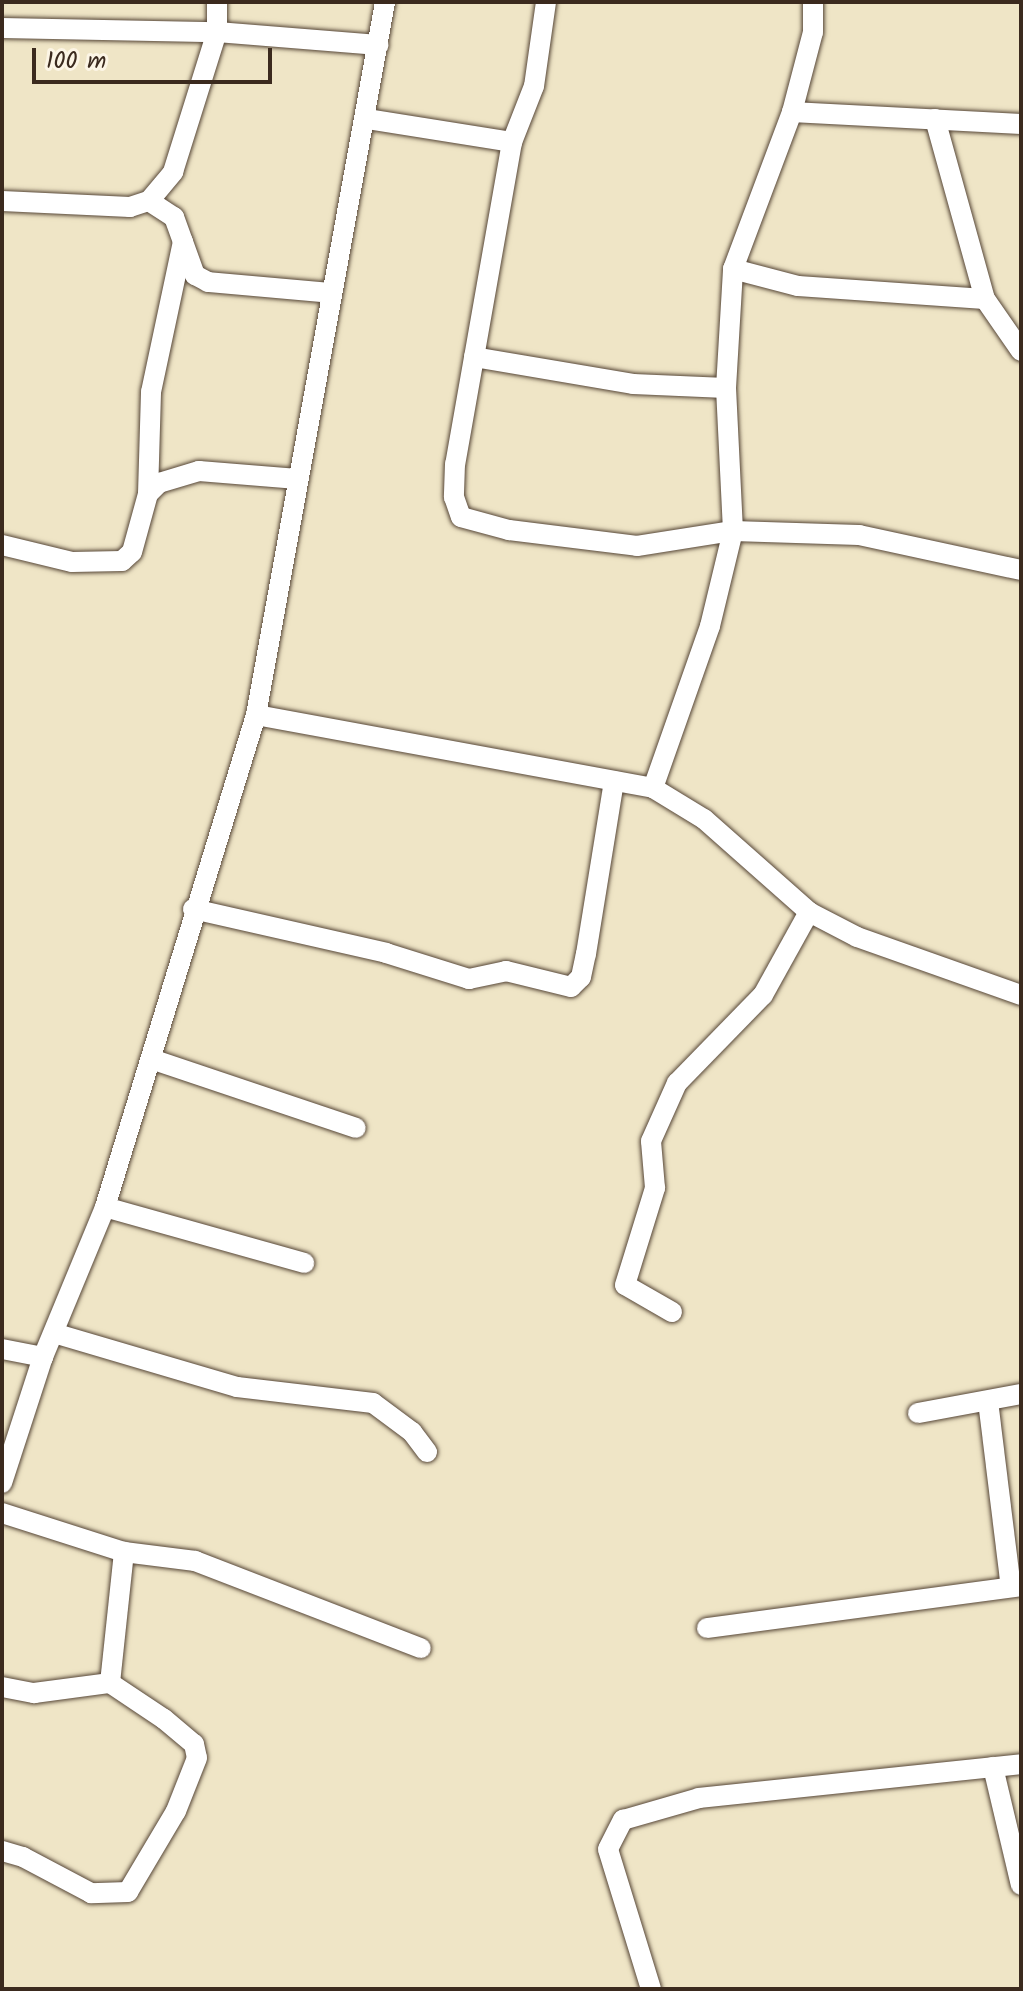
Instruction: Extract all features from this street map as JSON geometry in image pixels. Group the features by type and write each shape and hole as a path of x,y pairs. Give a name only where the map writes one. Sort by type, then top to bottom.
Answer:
{"street":[{"path":"2,201 130,207 149,201 173,172 217,32 217,2"},
{"path":"2,1483 43,1357 57,1334 105,1207 193,909 256,715 332,293 367,119 385,2"},
{"path":"546,2 534,86 512,142 455,464 454,497 461,517 509,530 637,546 733,531 859,535 1021,570"},
{"path":"653,788 710,626 733,531 726,388 733,269 792,112 813,32 813,2"},
{"path":"2,28 217,32 378,45"},
{"path":"792,112 1021,124"},
{"path":"367,119 512,142"},
{"path":"935,119 985,299 1021,351"},
{"path":"149,201 174,217 195,275 208,282 332,293"},
{"path":"2,545 72,562 122,561 132,552 148,494 151,392 183,241"},
{"path":"733,269 798,286 985,299"},
{"path":"474,357 633,384 726,388"},
{"path":"148,494 159,483 199,471 298,479"},
{"path":"256,715 653,788 704,819 809,912 857,937 1021,995"},
{"path":"193,909 386,953 469,979 506,971 571,987 581,977 586,954 614,781"},
{"path":"672,1312 625,1285 655,1188 651,1141 677,1083 763,995 809,912"},
{"path":"151,1059 356,1128"},
{"path":"105,1207 304,1263"},
{"path":"57,1334 237,1387 373,1403 412,1432 427,1452"},
{"path":"2,1349 43,1357"},
{"path":"918,1413 1021,1394"},
{"path":"707,1628 1016,1587 988,1401"},
{"path":"2,1513 124,1552 195,1561 421,1648"},
{"path":"110,1683 124,1552"},
{"path":"2,1687 34,1693 110,1683 164,1719 194,1744 197,1758 176,1811 136,1884 115,1895 91,1893 23,1857 2,1851"},
{"path":"651,1989 608,1849 623,1820 699,1798 1021,1764"},
{"path":"993,1767 1021,1885"}]}
